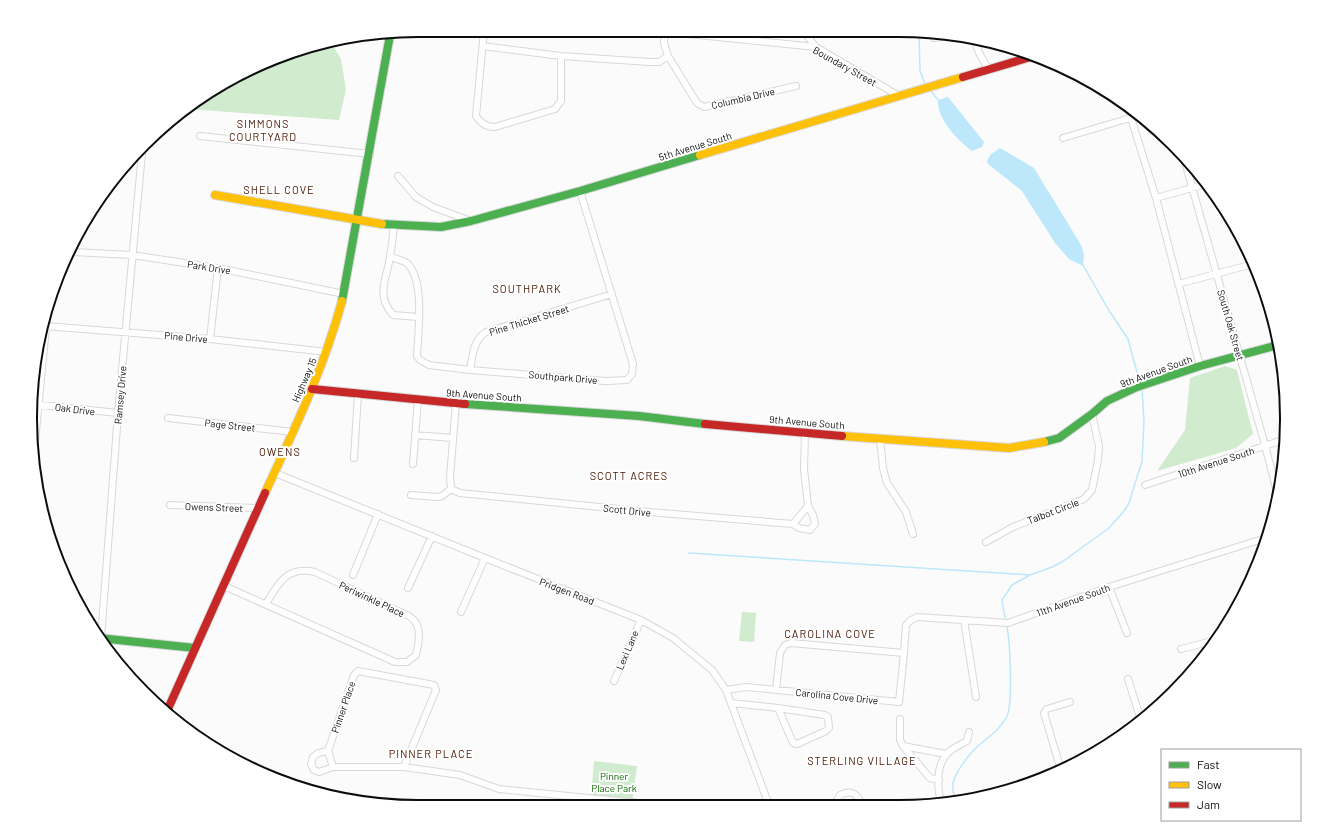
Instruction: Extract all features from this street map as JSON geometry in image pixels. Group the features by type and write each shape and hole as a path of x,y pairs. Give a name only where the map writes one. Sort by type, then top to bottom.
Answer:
{"street":[{"path":"484,37 476,116 484,125 489,127 495,127 555,109 561,101 562,56"},
{"name":"Columbia Drive","path":"665,37 664,43 668,56 697,103 704,107 796,86"},
{"name":"Boundary Street","path":"718,37 816,47 899,96"},
{"path":"808,37 816,47"},
{"name":"Highway 15","path":"169,707 293,432 327,352 344,294 389,38"},
{"path":"976,45 989,70"},
{"path":"483,46 562,56 649,62 659,62 668,56"},
{"name":"5th Avenue South","path":"215,195 357,220 394,225 441,227 471,221 580,191 1025,59"},
{"path":"1063,138 1131,118 1156,198 1200,366"},
{"path":"200,136 370,154"},
{"name":"Ramsey Drive","path":"101,629 118,413 142,157"},
{"name":"South Oak Street","path":"1187,169 1275,483"},
{"path":"398,176 416,197 433,207 471,221"},
{"path":"1156,198 1200,185"},
{"name":"Southpark Drive","path":"390,257 404,261 413,273 420,299 417,356 420,360 429,365 470,370 605,381 627,380 632,374 633,364 580,191"},
{"path":"394,225 390,257 383,288 383,301 393,315 418,317"},
{"name":"Park Drive","path":"75,252 132,256 218,268 344,294"},
{"path":"1178,284 1248,265"},
{"path":"210,340 218,268"},
{"name":"Pine Thicket Street","path":"470,370 474,347 479,337 486,332 612,294"},
{"name":"Pine Drive","path":"48,326 126,332 327,352"},
{"name":"9th Avenue South","path":"312,389 456,403 639,416 697,423 880,439 1009,448 1059,438 1107,401 1137,387 1200,366 1273,346"},
{"path":"39,379 42,354"},
{"path":"354,458 358,394"},
{"path":"413,464 418,399"},
{"path":"411,495 438,497 442,496 451,489 450,477 456,403"},
{"name":"Oak Drive","path":"38,404 118,413"},
{"name":"Talbot Circle","path":"986,542 1013,527 1084,499 1092,490 1098,460 1099,446 1092,414"},
{"name":"Page Street","path":"168,418 293,432"},
{"path":"793,524 808,506 804,469 805,432"},
{"path":"415,435 453,438"},
{"path":"880,439 883,468 887,483 906,512 913,534"},
{"name":"10th Avenue South","path":"1145,485 1279,441"},
{"name":"Pridgen Road","path":"274,473 641,620 673,638 712,670 726,690 767,800"},
{"name":"Scott Drive","path":"451,489 460,493 656,513 793,524 799,528 810,530 815,524 813,515 808,506"},
{"name":"Owens Street","path":"170,505 258,508"},
{"path":"353,575 378,514"},
{"path":"408,588 432,536"},
{"name":"11th Avenue South","path":"904,653 906,626 911,620 917,617 1008,623 1109,587 1260,540"},
{"path":"461,612 485,558"},
{"name":"Periwinkle Place","path":"224,586 395,662 407,662 416,656 419,643 418,631 416,623 409,616 315,572 298,570 282,579 266,604"},
{"path":"1109,587 1127,634"},
{"name":"Lexi Lane","path":"614,681 641,620"},
{"path":"964,620 976,697"},
{"path":"107,639 195,648"},
{"path":"1181,649 1207,642"},
{"path":"776,690 780,653 785,645 791,643 904,653"},
{"name":"Carolina Cove Drive","path":"726,690 746,687 899,702 904,653"},
{"name":"Pinner Place","path":"328,751 354,675 358,671 434,685 436,690 404,767"},
{"path":"1128,679 1140,714"},
{"path":"1059,764 1044,713 1047,709 1070,702"},
{"path":"731,703 778,708 825,716 828,717 829,728 826,731 797,744 793,743 778,708"},
{"path":"900,719 900,740 903,746 930,778 939,780"},
{"path":"941,798 939,780 940,765 946,754 967,741 969,732"},
{"path":"903,746 946,754"},
{"path":"333,767 328,751 318,753 313,756 311,764 314,770 319,772 333,767 404,767 460,775 499,789 609,800"},
{"path":"837,800 840,795 845,792 850,792 854,793 859,800"}],"green space":[{"path":"334,47 341,59 346,90 339,120 195,110 228,88 250,76 296,57"},
{"path":"1225,366 1237,370 1253,434 1236,448 1157,471 1185,430 1190,378"},
{"path":"742,612 756,613 754,642 739,641"},
{"name":"Pinner Place Park","path":"594,761 637,766 632,800 607,800 591,798"}],"water":[{"path":"948,97 984,142 982,147 972,151 949,129 941,115 938,100"},
{"path":"1000,148 1034,168 1081,245 1084,254 1083,266 1069,259 1055,243 1022,191 988,164 987,161 990,155"}],"waterway":[{"path":"919,38 920,71 925,84"},
{"path":"931,91 938,100"},
{"path":"1083,265 1108,309 1128,339 1140,383"},
{"path":"1005,618 1002,600 1012,585 1030,575 1062,562 1109,528 1129,503 1142,461 1144,422 1142,388"},
{"path":"689,553 1030,575"},
{"path":"954,796 953,783 959,769 974,750 997,729 1007,716 1010,699 1010,659 1007,627"}],"traffic: fast":[{"path":"342,301 389,38"},
{"path":"382,224 441,227 471,221 580,191 700,155"},
{"path":"1044,442 1059,438 1107,401 1137,387 1200,366 1273,346"},
{"path":"465,404 639,416 705,424"},
{"path":"107,639 195,648"}],"traffic: slow":[{"path":"700,155 963,77"},
{"path":"215,195 382,224"},
{"path":"265,493 317,375 335,326 342,301"},
{"path":"842,436 1009,448 1044,442"}],"traffic: jam":[{"path":"963,77 1025,59"},
{"path":"312,389 465,404"},
{"path":"705,424 842,436"},
{"path":"169,707 265,493"}],"district":[{"name":"SIMMONS COURTYARD","path":"263,130"},
{"name":"SHELL COVE","path":"279,190"},
{"name":"SOUTHPARK","path":"527,289"},
{"name":"OWENS","path":"280,452"},
{"name":"SCOTT ACRES","path":"629,476"},
{"name":"CAROLINA COVE","path":"830,634"},
{"name":"PINNER PLACE","path":"431,754"},
{"name":"STERLING VILLAGE","path":"862,761"}]}
